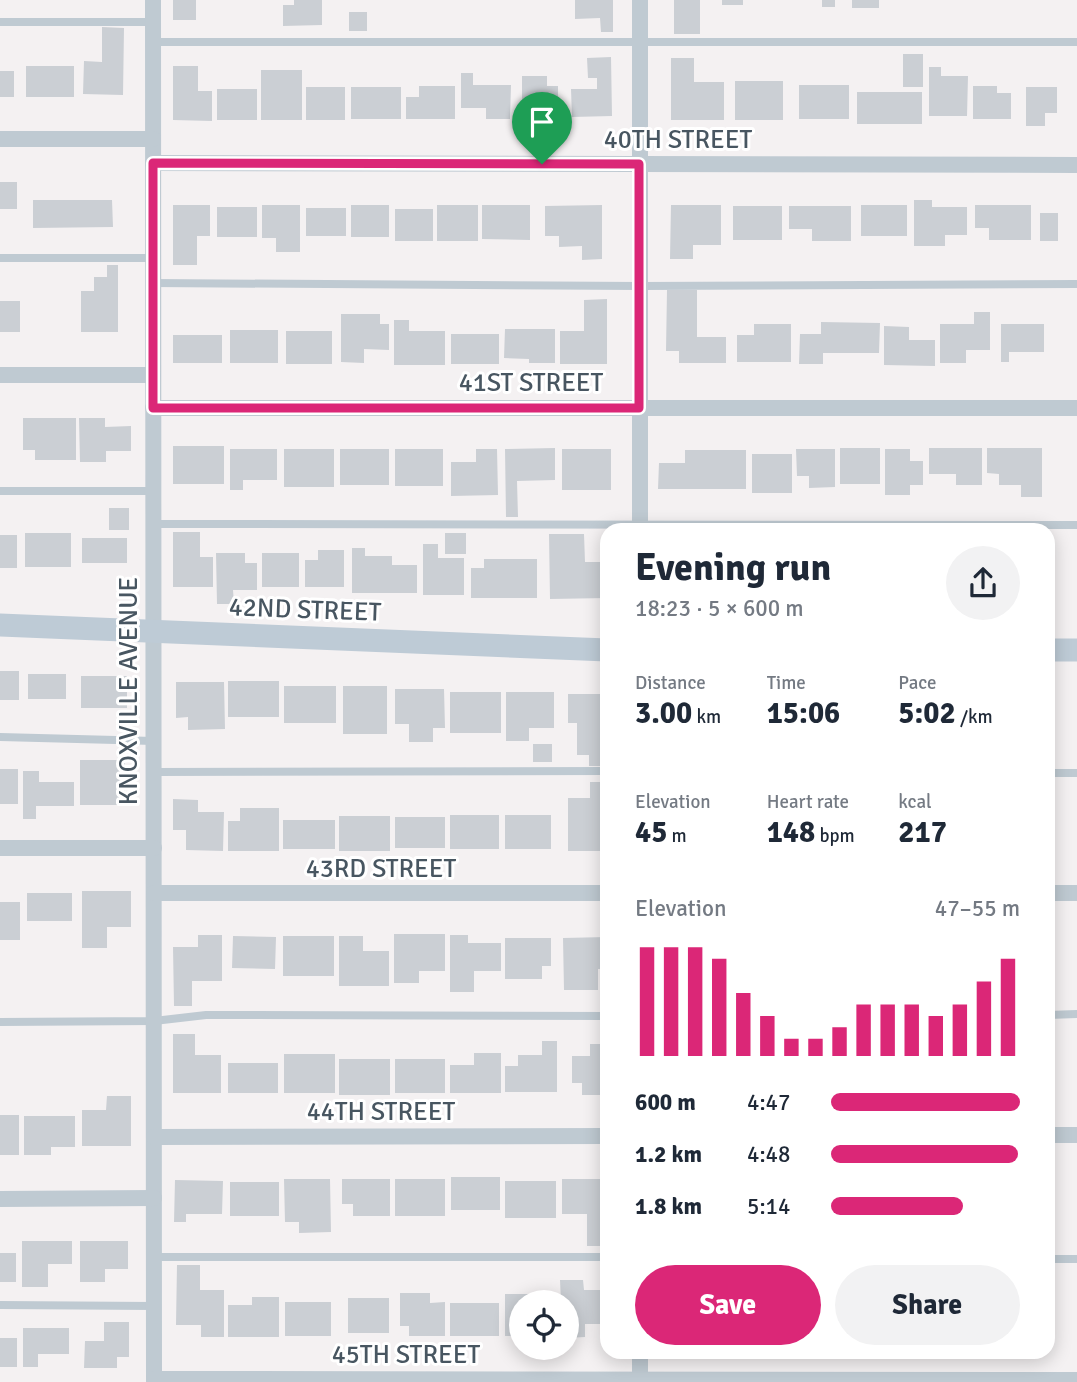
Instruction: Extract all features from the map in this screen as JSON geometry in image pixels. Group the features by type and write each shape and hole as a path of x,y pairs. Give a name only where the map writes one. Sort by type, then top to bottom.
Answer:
{"street":[{"name":"KNOXVILLE AVENUE","path":"153,0 154,1380"},
{"path":"639,0 639,523"},
{"path":"0,139 153,139"},
{"name":"40TH STREET","path":"153,163 1077,165"},
{"path":"0,375 153,375"},
{"name":"41ST STREET","path":"153,408 1077,408"},
{"name":"42ND STREET","path":"0,625 600,650"},
{"path":"1055,650 1077,650"},
{"path":"0,848 154,848"},
{"name":"43RD STREET","path":"154,893 600,893"},
{"path":"1055,893 1077,893"},
{"path":"1055,1135 1077,1135"},
{"name":"44TH STREET","path":"154,1137 600,1136"},
{"path":"0,1199 154,1198"},
{"path":"639,1359 639,1381"},
{"name":"45TH STREET","path":"154,1380 1077,1380"}],"lane":[{"path":"0,22 153,22"},
{"path":"153,42 1077,41"},
{"path":"0,258 153,258"},
{"path":"153,283 1077,285"},
{"path":"0,491 153,491"},
{"path":"153,524 600,528"},
{"path":"1055,525 1077,525"},
{"path":"0,737 154,741"},
{"path":"154,772 600,771"},
{"path":"1055,773 1077,773"},
{"path":"1055,1014 1077,1014"},
{"path":"0,1022 154,1021 206,1015 600,1016"},
{"path":"154,1257 600,1257"},
{"path":"1055,1259 1077,1259"},
{"path":"0,1305 154,1307"}],"building":[{"path":"173,0 196,0 196,20 173,20"},
{"path":"294,0 322,0 322,25 283,26 283,5 294,5"},
{"path":"575,0 613,0 613,32 601,32 600,18 575,19"},
{"path":"674,0 700,0 700,34 674,34"},
{"path":"722,0 743,0 743,5 722,5"},
{"path":"822,0 835,0 835,7 822,7"},
{"path":"852,0 879,0 879,8 852,8"},
{"path":"349,12 367,12 367,31 349,31"},
{"path":"102,27 124,28 123,95 83,94 84,61 102,62"},
{"path":"903,54 923,54 923,87 903,87"},
{"path":"611,57 612,116 572,117 571,89 597,89 597,78 588,78 587,58"},
{"path":"671,58 694,58 694,82 724,82 724,120 671,120"},
{"path":"26,66 74,66 74,97 26,97"},
{"path":"173,66 198,66 198,91 212,91 212,121 173,120"},
{"path":"929,67 941,67 941,76 968,76 967,116 929,116"},
{"path":"261,70 302,70 302,120 261,120"},
{"path":"0,71 14,71 14,97 0,97"},
{"path":"461,73 473,73 473,85 511,85 510,119 486,119 486,108 461,108"},
{"path":"522,76 547,76 547,86 558,86 558,106 546,106 546,121 522,121"},
{"path":"735,81 783,81 783,120 735,120"},
{"path":"799,85 849,85 849,119 799,119"},
{"path":"419,86 455,86 455,119 406,119 406,97 419,97"},
{"path":"973,86 997,86 997,93 1011,93 1011,119 973,119"},
{"path":"306,87 345,87 345,120 306,120"},
{"path":"351,87 401,87 401,119 351,119"},
{"path":"1026,87 1057,87 1057,113 1045,113 1045,126 1026,126"},
{"path":"217,89 257,89 257,120 217,120"},
{"path":"857,92 922,92 922,124 857,124"},
{"path":"0,182 17,182 17,209 0,209"},
{"path":"33,200 112,200 113,227 33,228"},
{"path":"914,200 932,200 932,207 967,207 967,235 945,235 945,246 914,246"},
{"path":"173,205 210,205 210,236 197,236 197,265 173,265"},
{"path":"262,205 300,205 300,252 276,252 276,238 262,238"},
{"path":"351,205 389,205 389,237 351,237"},
{"path":"437,205 478,205 478,241 437,241"},
{"path":"482,205 530,205 530,240 482,239"},
{"path":"602,205 602,259 582,260 582,246 559,247 559,236 545,236 545,206"},
{"path":"671,205 721,205 721,245 693,245 693,259 670,259"},
{"path":"861,205 907,205 907,236 861,236"},
{"path":"975,205 1031,205 1031,240 989,240 989,228 975,228"},
{"path":"733,206 782,206 782,240 733,240"},
{"path":"789,206 851,206 851,241 812,241 812,229 789,229"},
{"path":"217,207 257,207 257,237 217,237"},
{"path":"306,208 346,208 346,236 306,236"},
{"path":"395,209 433,209 433,241 395,241"},
{"path":"1040,213 1058,213 1058,241 1040,241"},
{"path":"107,265 118,265 118,332 81,332 81,291 94,291 94,277 107,277"},
{"path":"667,290 697,290 697,337 726,337 726,363 679,363 679,351 666,351"},
{"path":"607,299 607,364 560,364 560,331 584,331 584,300"},
{"path":"0,301 20,301 20,332 0,332"},
{"path":"974,312 990,312 990,350 966,350 966,363 940,363 940,324 974,324"},
{"path":"341,314 380,314 380,324 389,324 389,350 364,349 364,363 341,362"},
{"path":"394,320 409,320 409,331 445,331 445,365 394,365"},
{"path":"821,322 880,323 879,353 823,353 823,364 799,364 800,334 821,334"},
{"path":"754,324 791,324 791,362 737,362 737,335 754,335"},
{"path":"1001,324 1044,324 1044,352 1009,352 1009,362 1001,362"},
{"path":"884,326 909,327 909,340 935,340 935,366 884,365"},
{"path":"505,329 555,329 555,363 529,363 529,359 504,358"},
{"path":"230,330 278,330 278,363 230,363"},
{"path":"286,331 332,331 332,364 286,364"},
{"path":"451,334 499,334 499,364 451,364"},
{"path":"173,335 222,335 222,363 173,363"},
{"path":"23,418 76,418 76,460 35,460 35,450 23,450"},
{"path":"79,418 105,418 105,427 131,426 131,451 106,451 106,462 80,462"},
{"path":"173,446 224,446 224,484 173,484"},
{"path":"555,448 555,480 517,481 518,517 506,517 505,449"},
{"path":"840,448 880,448 880,484 840,484"},
{"path":"929,448 982,448 982,485 956,485 956,474 929,474"},
{"path":"987,448 1042,448 1042,497 1021,497 1021,485 999,485 999,474 987,473"},
{"path":"230,449 277,449 277,480 243,480 243,490 230,490"},
{"path":"284,449 334,449 334,487 284,487"},
{"path":"340,449 389,449 389,485 340,485"},
{"path":"395,449 443,449 443,486 395,486"},
{"path":"476,449 497,449 498,495 451,496 451,462 476,462"},
{"path":"562,449 611,449 611,490 562,490"},
{"path":"796,449 835,449 835,487 809,488 809,476 797,476"},
{"path":"885,449 910,449 910,461 923,461 923,485 910,485 910,495 885,495"},
{"path":"685,450 746,450 746,489 658,489 659,463 685,463"},
{"path":"752,454 792,454 792,493 752,493"},
{"path":"109,508 129,508 129,530 109,530"},
{"path":"173,532 200,532 200,557 213,557 213,587 173,587"},
{"path":"25,533 71,533 71,567 25,567"},
{"path":"445,533 466,533 466,554 445,554"},
{"path":"549,534 584,534 585,562 600,562 600,598 550,599"},
{"path":"0,535 17,535 17,568 0,568"},
{"path":"82,538 127,538 127,563 82,563"},
{"path":"423,544 438,544 438,558 464,558 464,595 423,595"},
{"path":"352,548 365,548 365,556 392,556 392,565 417,565 417,593 352,593"},
{"path":"318,550 344,550 344,587 305,587 305,560 318,560"},
{"path":"216,553 245,553 245,563 257,563 257,590 233,590 234,604 217,604"},
{"path":"262,553 299,553 299,587 262,587"},
{"path":"484,559 537,559 537,598 471,598 471,568 484,568"},
{"path":"0,671 19,671 19,700 0,700"},
{"path":"28,674 66,674 66,699 28,699"},
{"path":"81,676 127,676 127,708 81,708"},
{"path":"228,681 279,681 279,717 228,717"},
{"path":"176,682 224,682 225,729 188,730 188,717 176,718"},
{"path":"284,686 336,686 336,723 284,723"},
{"path":"343,686 387,686 387,734 343,734"},
{"path":"395,689 444,689 445,728 433,728 433,742 409,742 409,724 395,724"},
{"path":"450,692 501,692 501,733 450,733"},
{"path":"506,692 554,692 554,728 529,728 529,741 506,741"},
{"path":"568,694 600,694 600,766 589,766 589,755 577,755 577,723 568,723"},
{"path":"533,744 552,744 552,762 533,762"},
{"path":"80,760 125,760 125,805 80,805"},
{"path":"0,769 18,769 18,804 0,804"},
{"path":"23,771 39,771 39,782 74,782 74,806 36,806 36,819 23,819"},
{"path":"590,782 600,782 600,851 568,851 568,798 590,798"},
{"path":"173,799 198,800 198,812 224,812 223,851 186,850 186,830 173,830"},
{"path":"240,808 279,808 279,851 228,851 228,821 240,821"},
{"path":"450,815 499,815 499,849 450,849"},
{"path":"505,815 551,815 551,849 505,849"},
{"path":"339,816 390,816 390,851 339,851"},
{"path":"395,817 445,817 445,848 395,848"},
{"path":"283,820 335,820 335,849 283,849"},
{"path":"82,891 131,891 131,927 107,927 107,948 82,948"},
{"path":"27,893 72,893 72,921 27,921"},
{"path":"0,902 20,902 20,940 0,940"},
{"path":"394,934 445,934 445,971 419,971 419,983 394,983"},
{"path":"198,935 222,935 222,981 192,981 192,1006 174,1006 173,947 198,947"},
{"path":"450,935 468,935 468,943 501,943 501,971 474,971 474,992 450,992"},
{"path":"233,936 276,937 275,969 232,968"},
{"path":"283,936 334,936 334,976 283,976"},
{"path":"339,936 363,936 363,951 389,951 389,986 339,986"},
{"path":"600,937 598,990 564,990 563,938"},
{"path":"505,938 551,938 551,966 542,966 542,979 505,979"},
{"path":"173,1034 195,1034 195,1055 221,1055 221,1093 173,1093"},
{"path":"542,1041 557,1041 557,1092 505,1092 505,1066 518,1066 518,1055 542,1055"},
{"path":"590,1044 600,1044 600,1095 582,1095 582,1083 572,1083 572,1056 590,1056"},
{"path":"474,1053 501,1053 501,1093 450,1093 450,1065 474,1065"},
{"path":"284,1054 335,1054 335,1093 284,1093"},
{"path":"339,1059 390,1059 390,1095 339,1095"},
{"path":"395,1059 445,1059 445,1093 395,1093"},
{"path":"228,1063 278,1063 278,1093 228,1093"},
{"path":"107,1096 131,1096 131,1146 82,1146 82,1110 106,1110"},
{"path":"0,1115 19,1115 19,1155 0,1155"},
{"path":"24,1116 75,1116 75,1147 51,1147 51,1155 24,1155"},
{"path":"451,1177 500,1177 500,1210 451,1210"},
{"path":"284,1179 330,1179 331,1232 299,1233 299,1222 285,1222"},
{"path":"342,1179 390,1179 390,1216 353,1216 353,1204 342,1204"},
{"path":"395,1179 445,1179 445,1216 395,1216"},
{"path":"562,1179 600,1179 600,1246 587,1246 587,1214 562,1214"},
{"path":"175,1180 223,1181 222,1214 186,1214 186,1222 174,1222"},
{"path":"505,1181 556,1181 556,1218 505,1218"},
{"path":"230,1182 279,1182 279,1216 230,1216"},
{"path":"22,1241 72,1241 72,1264 48,1264 48,1287 22,1287"},
{"path":"80,1241 128,1241 128,1269 105,1269 105,1282 80,1282"},
{"path":"0,1253 16,1253 16,1282 0,1282"},
{"path":"177,1265 200,1265 200,1290 224,1290 224,1337 201,1337 201,1325 176,1325"},
{"path":"560,1280 583,1280 584,1290 600,1290 600,1324 585,1324 585,1337 579,1337 579,1290 560,1290"},
{"path":"400,1293 430,1293 430,1303 445,1302 445,1336 409,1336 409,1326 400,1326"},
{"path":"505,1294 509,1294 509,1336 505,1336"},
{"path":"252,1297 279,1297 279,1337 228,1337 228,1305 252,1305"},
{"path":"348,1298 389,1298 389,1333 348,1333"},
{"path":"285,1302 331,1302 331,1336 285,1336"},
{"path":"450,1303 499,1303 499,1336 450,1336"},
{"path":"104,1322 129,1322 129,1357 117,1357 117,1368 84,1368 85,1341 104,1341"},
{"path":"23,1328 69,1328 69,1354 38,1354 38,1367 23,1367"},
{"path":"0,1338 17,1338 17,1367 0,1367"}],"route":[{"path":"153,163 542,164 639,164 639,408 153,408 153,163"}]}
